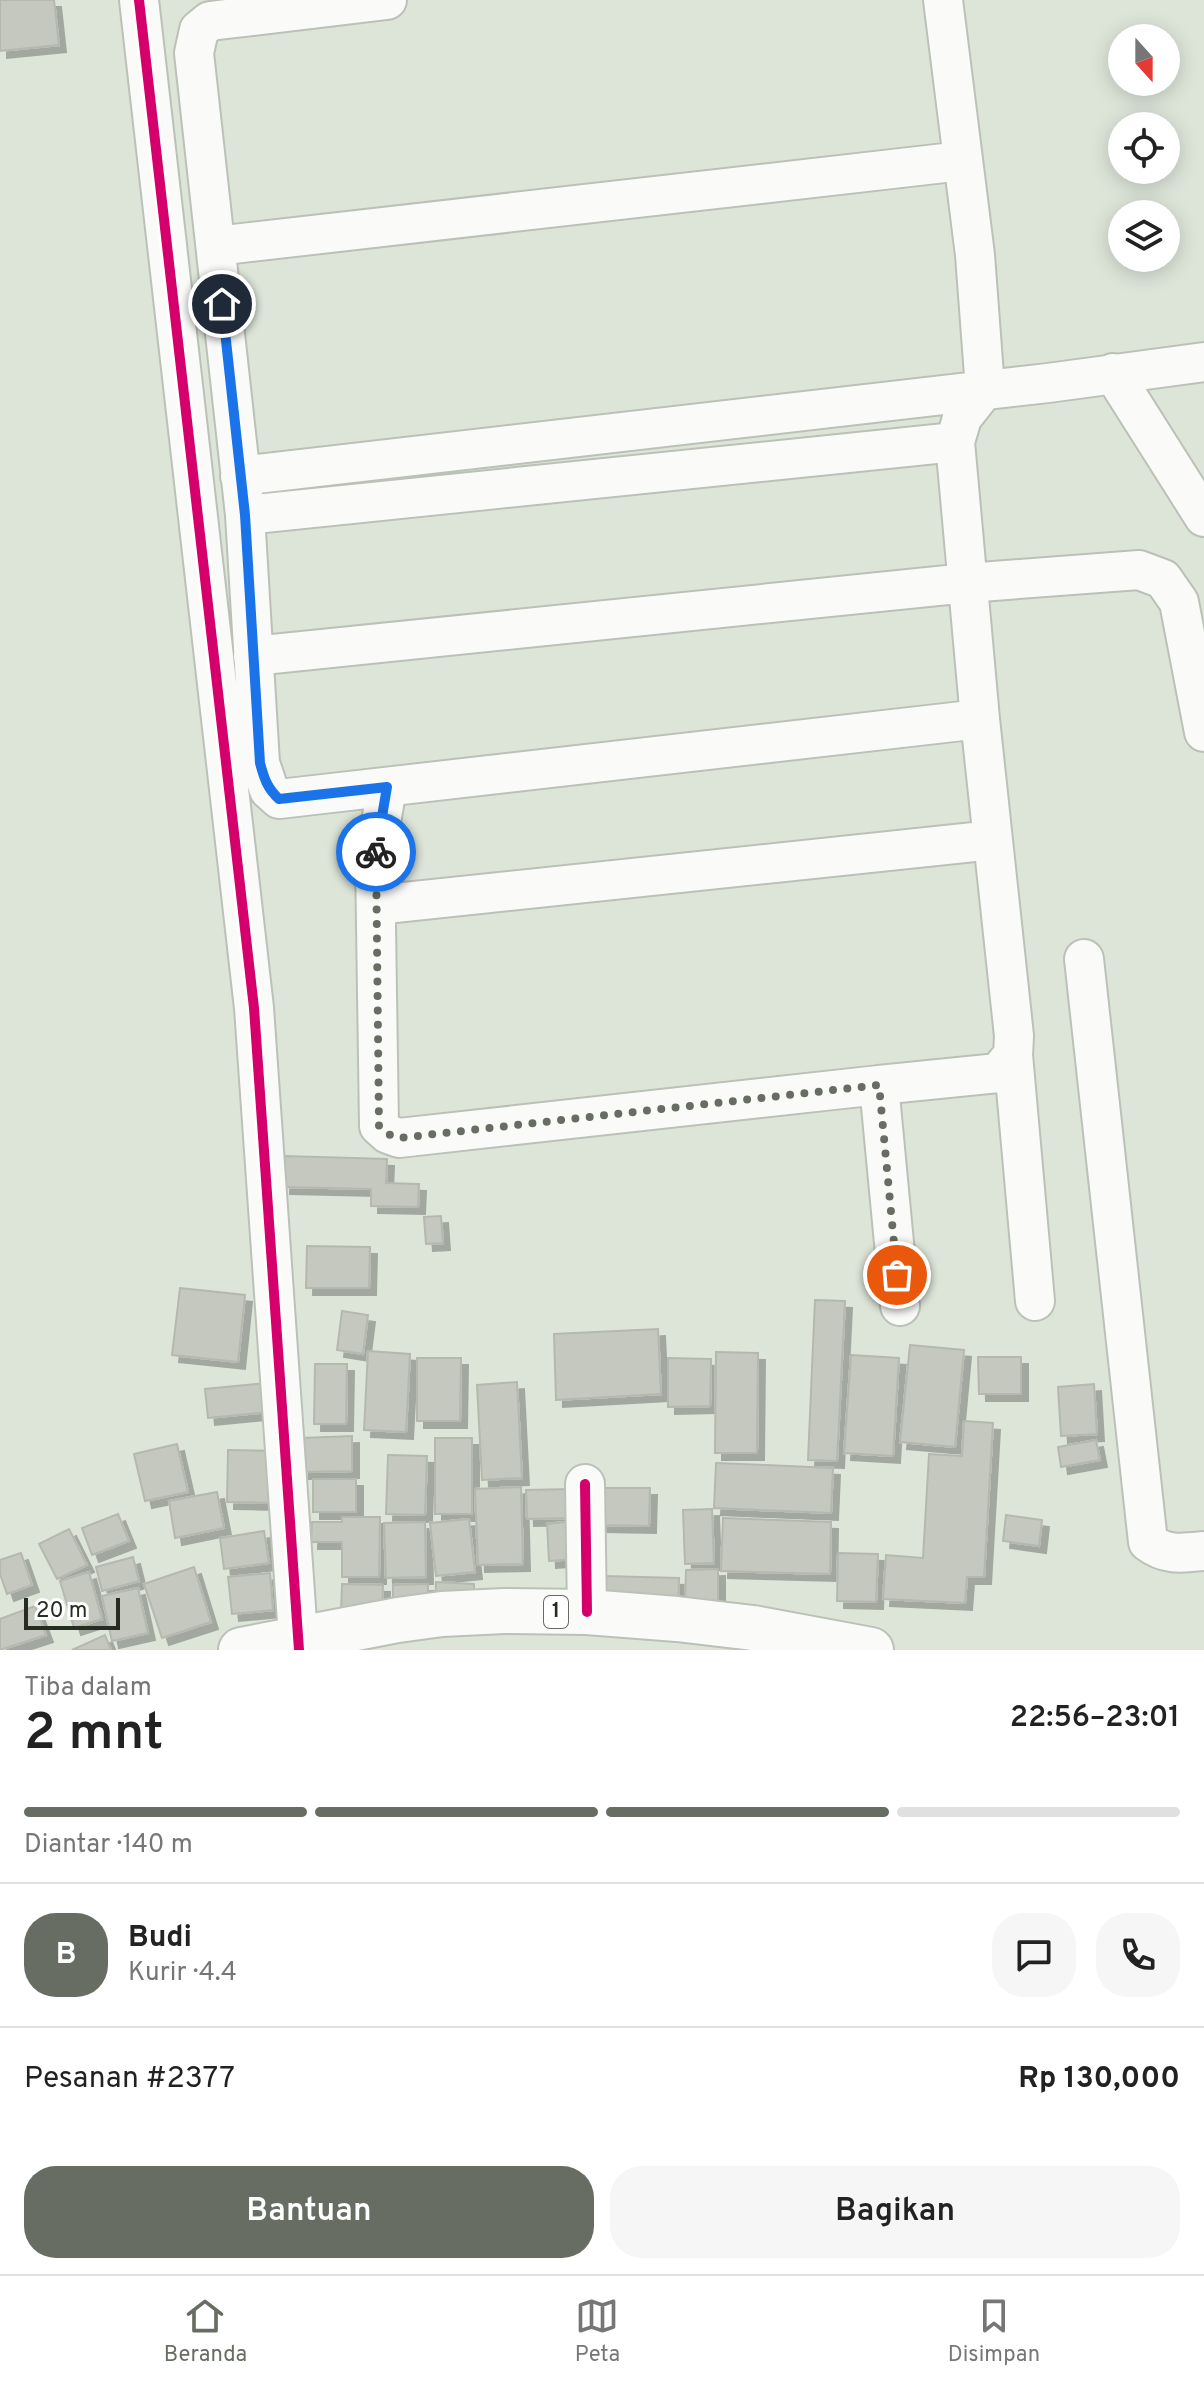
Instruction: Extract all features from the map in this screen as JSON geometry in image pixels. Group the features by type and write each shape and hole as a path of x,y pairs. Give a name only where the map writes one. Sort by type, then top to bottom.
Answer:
{"highway":[{"name":"1","path":"247,1649 298,1644 442,1614 504,1611 587,1612 753,1628 871,1650"}],"street":[{"path":"139,0 254,1008 298,1644"},
{"path":"387,0 210,21 199,30 194,53 245,515 260,763 269,790 279,799 980,719"},
{"path":"943,0 975,255 985,389 962,418 955,442 980,719 1014,1036 1013,1055 1035,1301"},
{"path":"216,246 962,161"},
{"path":"240,476 1204,362"},
{"path":"1113,373 1204,517"},
{"path":"245,515 955,442"},
{"path":"253,656 967,583 1139,570 1163,579 1179,602 1204,732"},
{"path":"387,787 375,858 379,1126 388,1134 399,1138 998,1073 1013,1055"},
{"path":"376,905 993,840"},
{"path":"1084,959 1148,1542 1159,1550 1172,1553 1204,1551"},
{"path":"879,1085 900,1306"},
{"path":"585,1484 587,1612"}],"building":[{"path":"0,0 54,0 59,45 0,51"},
{"path":"284,1156 387,1159 386,1183 419,1184 418,1207 371,1206 371,1189 283,1187"},
{"path":"441,1216 443,1243 426,1244 424,1217"},
{"path":"307,1246 370,1247 369,1288 306,1288"},
{"path":"180,1288 245,1295 238,1362 172,1355"},
{"path":"815,1300 845,1301 837,1461 808,1460"},
{"path":"342,1311 368,1315 363,1354 337,1350"},
{"path":"658,1329 661,1394 556,1400 554,1334"},
{"path":"910,1345 964,1350 955,1447 900,1442"},
{"path":"368,1351 410,1354 406,1432 364,1430"},
{"path":"716,1352 758,1353 757,1453 715,1453"},
{"path":"851,1355 899,1358 893,1456 844,1453"},
{"path":"978,1357 1021,1357 1021,1394 979,1394"},
{"path":"417,1358 461,1358 460,1421 417,1421"},
{"path":"668,1358 711,1359 710,1406 668,1407"},
{"path":"315,1364 347,1364 346,1424 314,1424"},
{"path":"517,1382 522,1478 482,1480 477,1385"},
{"path":"266,1383 269,1412 208,1418 205,1389"},
{"path":"1094,1384 1097,1434 1061,1436 1058,1387"},
{"path":"964,1421 993,1423 984,1577 967,1577 965,1603 883,1599 886,1555 923,1558 929,1454 962,1456"},
{"path":"352,1436 352,1471 302,1472 302,1438"},
{"path":"435,1438 472,1438 472,1514 435,1514"},
{"path":"1096,1440 1100,1460 1061,1467 1058,1447"},
{"path":"177,1444 188,1492 145,1501 134,1454"},
{"path":"228,1450 276,1451 274,1503 227,1502"},
{"path":"388,1455 427,1456 425,1515 386,1514"},
{"path":"716,1463 833,1468 831,1513 714,1508"},
{"path":"313,1479 356,1479 356,1512 313,1512"},
{"path":"521,1487 523,1564 478,1565 475,1489"},
{"path":"598,1488 650,1488 649,1526 597,1525"},
{"path":"571,1489 572,1518 527,1519 526,1490"},
{"path":"217,1492 224,1528 175,1538 169,1501"},
{"path":"712,1509 714,1563 685,1564 683,1510"},
{"path":"118,1514 129,1541 92,1555 82,1528"},
{"path":"1006,1515 1042,1520 1039,1546 1003,1541"},
{"path":"342,1517 380,1517 379,1577 342,1577 342,1542 311,1542 312,1522 342,1522"},
{"path":"723,1518 831,1522 830,1574 721,1571"},
{"path":"469,1519 475,1572 436,1576 430,1523"},
{"path":"573,1521 575,1559 549,1561 547,1524"},
{"path":"425,1522 426,1577 386,1578 384,1523"},
{"path":"69,1529 87,1565 57,1579 39,1544"},
{"path":"264,1531 269,1563 224,1569 220,1538"},
{"path":"21,1553 32,1585 7,1594 0,1574 0,1560"},
{"path":"838,1553 878,1554 876,1602 837,1601"},
{"path":"133,1557 139,1581 102,1591 96,1567"},
{"path":"194,1567 211,1622 162,1638 144,1584"},
{"path":"718,1569 718,1602 685,1602 686,1570"},
{"path":"89,1572 102,1619 74,1628 60,1581"},
{"path":"270,1573 273,1610 232,1614 228,1577"},
{"path":"604,1576 679,1578 678,1612 602,1610"},
{"path":"436,1582 474,1584 474,1607 435,1606"},
{"path":"342,1584 383,1585 382,1613 341,1612"},
{"path":"428,1584 428,1612 393,1612 393,1585"},
{"path":"138,1588 148,1633 112,1641 102,1596"},
{"path":"35,1606 46,1635 0,1650 0,1619"},
{"path":"105,1635 111,1650 72,1650"}],"cycle path":[{"path":"139,0 254,1008 299,1650"},
{"path":"585,1484 587,1612"}],"way so far":[{"path":"376,852 379,1126 388,1134 399,1138 879,1085 897,1275"}],"route":[{"path":"222,304 245,515 260,763 264,779 269,790 279,799 387,787 376,852"}]}
